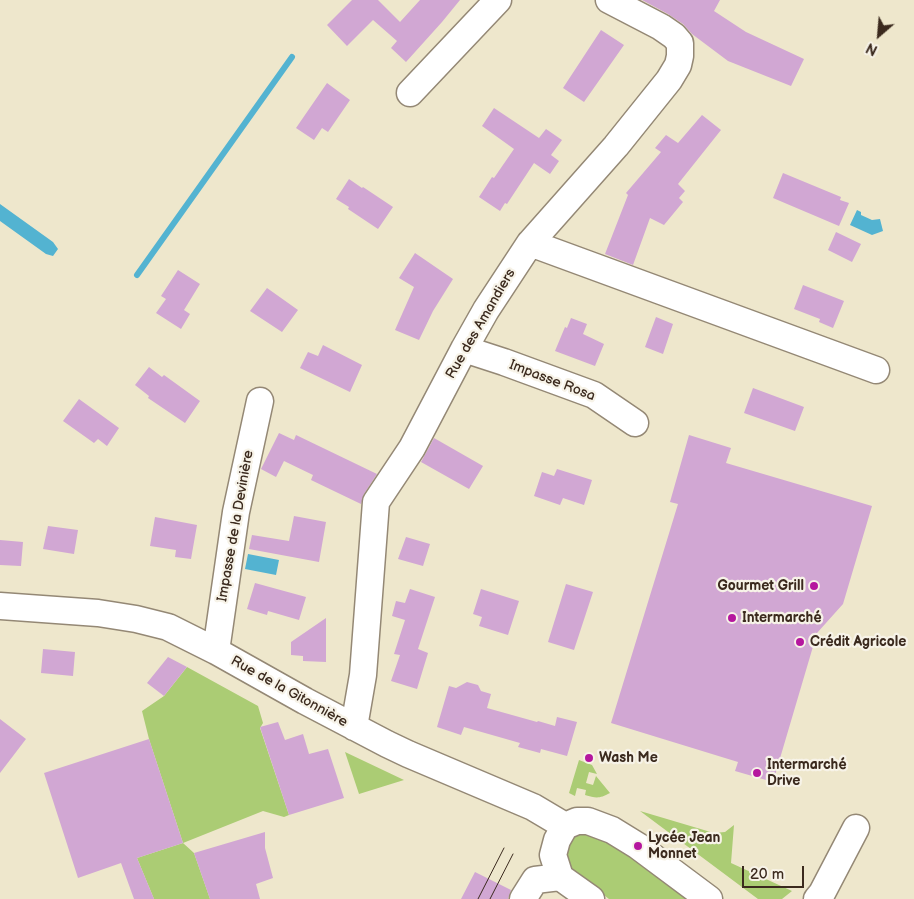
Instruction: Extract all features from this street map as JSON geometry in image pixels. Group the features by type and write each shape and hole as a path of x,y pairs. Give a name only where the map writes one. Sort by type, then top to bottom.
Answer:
{"street":[{"path":"410,93 498,0"},
{"name":"Rue des Amandiers","path":"354,727 363,675 376,502 412,448 486,310 530,243 616,146 669,80 678,65 680,43 674,36 661,27 609,0"},
{"path":"530,243 876,370"},
{"name":"Impasse Rosa","path":"464,350 504,362 594,396 635,422"},
{"name":"Impasse de la Devinière","path":"216,651 236,512 260,401"},
{"name":"Rue de la Gitonnière","path":"0,606 98,613 136,619 168,627 216,651 354,727 408,754 533,807 564,826"},
{"path":"591,899 560,877 553,855 557,840 564,826 577,821 588,820 612,830 638,846 709,899"},
{"path":"817,899 856,828"},
{"path":"523,899 536,880 560,877"}],"green space":[{"path":"187,667 258,706 263,723 260,728 289,815 284,817 263,811 183,843 149,739 142,711 164,696"},
{"path":"345,752 404,780 359,794"},
{"path":"579,760 592,765 597,774 589,772 586,783 593,785 596,776 610,793 595,797 585,795 586,790 577,788 575,796 569,793"},
{"path":"640,811 714,833 725,832 734,825 731,863 792,891 782,899 758,899"},
{"path":"593,830 692,899 609,899 571,869 564,848 579,831"},
{"path":"183,843 194,853 210,899 154,899 137,858"}],"water":[{"path":"0,204 53,242 58,249 53,256 46,254 0,221"},
{"path":"857,210 861,212 861,215 872,220 880,219 883,231 872,235 850,225"},
{"path":"248,554 279,560 276,575 245,569"}],"building":[{"path":"352,0 378,0 400,22 420,0 460,0 406,62 391,48 397,41 373,20 347,46 327,25"},
{"path":"642,0 720,0 714,11 746,32 804,59 791,86 728,61 692,34 683,24"},
{"path":"601,30 624,45 584,102 563,88"},
{"path":"327,83 350,100 328,132 322,128 314,140 296,128"},
{"path":"494,108 539,138 546,129 562,140 551,155 559,161 550,174 534,163 507,204 505,203 500,211 479,197 514,149 482,126"},
{"path":"702,115 721,130 678,184 685,191 679,198 683,202 664,225 650,218 633,265 605,254 628,195 626,193 661,152 655,148 666,135 678,143"},
{"path":"783,173 841,197 840,200 849,203 839,226 773,198"},
{"path":"349,179 393,207 378,229 336,199"},
{"path":"836,232 861,244 852,262 828,250"},
{"path":"415,253 453,279 433,311 419,340 395,330 414,287 399,278"},
{"path":"178,270 200,284 184,310 190,314 181,329 156,313 166,299 161,296"},
{"path":"803,285 844,301 833,328 819,322 820,319 794,309"},
{"path":"267,288 298,310 282,332 250,311"},
{"path":"656,317 673,324 663,354 645,347"},
{"path":"571,318 587,324 583,334 604,344 595,366 555,351"},
{"path":"323,345 362,365 350,392 300,368 308,352 318,356"},
{"path":"149,367 162,377 164,375 200,401 185,423 148,398 149,396 135,385"},
{"path":"753,388 804,407 795,431 744,413"},
{"path":"79,399 119,428 107,446 98,439 94,443 63,421"},
{"path":"279,433 294,440 296,435 377,474 364,494 361,504 311,480 313,475 284,461 276,477 261,469"},
{"name":"Intermarché","path":"689,435 731,448 726,463 872,506 843,604 817,633 773,782 735,771 738,762 611,723 678,504 670,502"},
{"path":"434,438 483,466 469,489 421,462"},
{"path":"557,469 592,480 584,505 563,498 560,505 534,496 542,472 554,476"},
{"path":"294,516 326,522 319,562 249,549 252,535 289,541"},
{"path":"155,517 197,525 191,559 175,557 176,550 150,546"},
{"path":"48,526 78,530 74,554 43,549"},
{"path":"406,537 430,544 423,566 398,559"},
{"path":"0,540 23,542 21,566 0,565"},
{"path":"255,583 306,597 299,620 268,611 267,615 247,609"},
{"path":"566,584 593,592 574,650 548,642"},
{"path":"410,589 435,597 418,649 428,653 417,689 391,681 400,655 394,654 405,620 392,616 396,601 405,603"},
{"path":"481,589 519,601 508,635 479,626 482,617 473,614"},
{"path":"326,618 326,662 303,661 303,656 291,655 291,642"},
{"path":"43,649 75,652 73,676 41,673"},
{"path":"168,657 187,667 164,696 147,683"},
{"path":"467,682 478,685 481,691 491,694 487,708 555,726 557,717 577,722 567,756 541,749 540,753 518,747 520,743 464,727 461,735 437,727 449,686 456,688"},
{"path":"0,719 26,739 0,773"},
{"path":"278,722 285,740 303,734 309,754 328,749 344,798 289,815 260,727"},
{"path":"149,739 183,843 137,858 154,899 134,899 121,863 78,878 44,773"},
{"path":"265,832 265,848 273,878 256,884 260,899 210,899 194,853"},
{"path":"475,872 511,890 508,899 461,899"}],"waterway":[{"path":"137,275 292,57"}],"tram line":[{"path":"478,899 504,848"},
{"path":"490,899 513,854"}],"place":[{"name":"Gourmet Grill","path":"814,586"},
{"name":"Intermarché","path":"732,618"},
{"name":"Crédit Agricole","path":"800,642"},
{"name":"Wash Me","path":"589,758"},
{"name":"Intermarché Drive","path":"757,773"},
{"name":"Lycée Jean Monnet","path":"638,846"}]}
